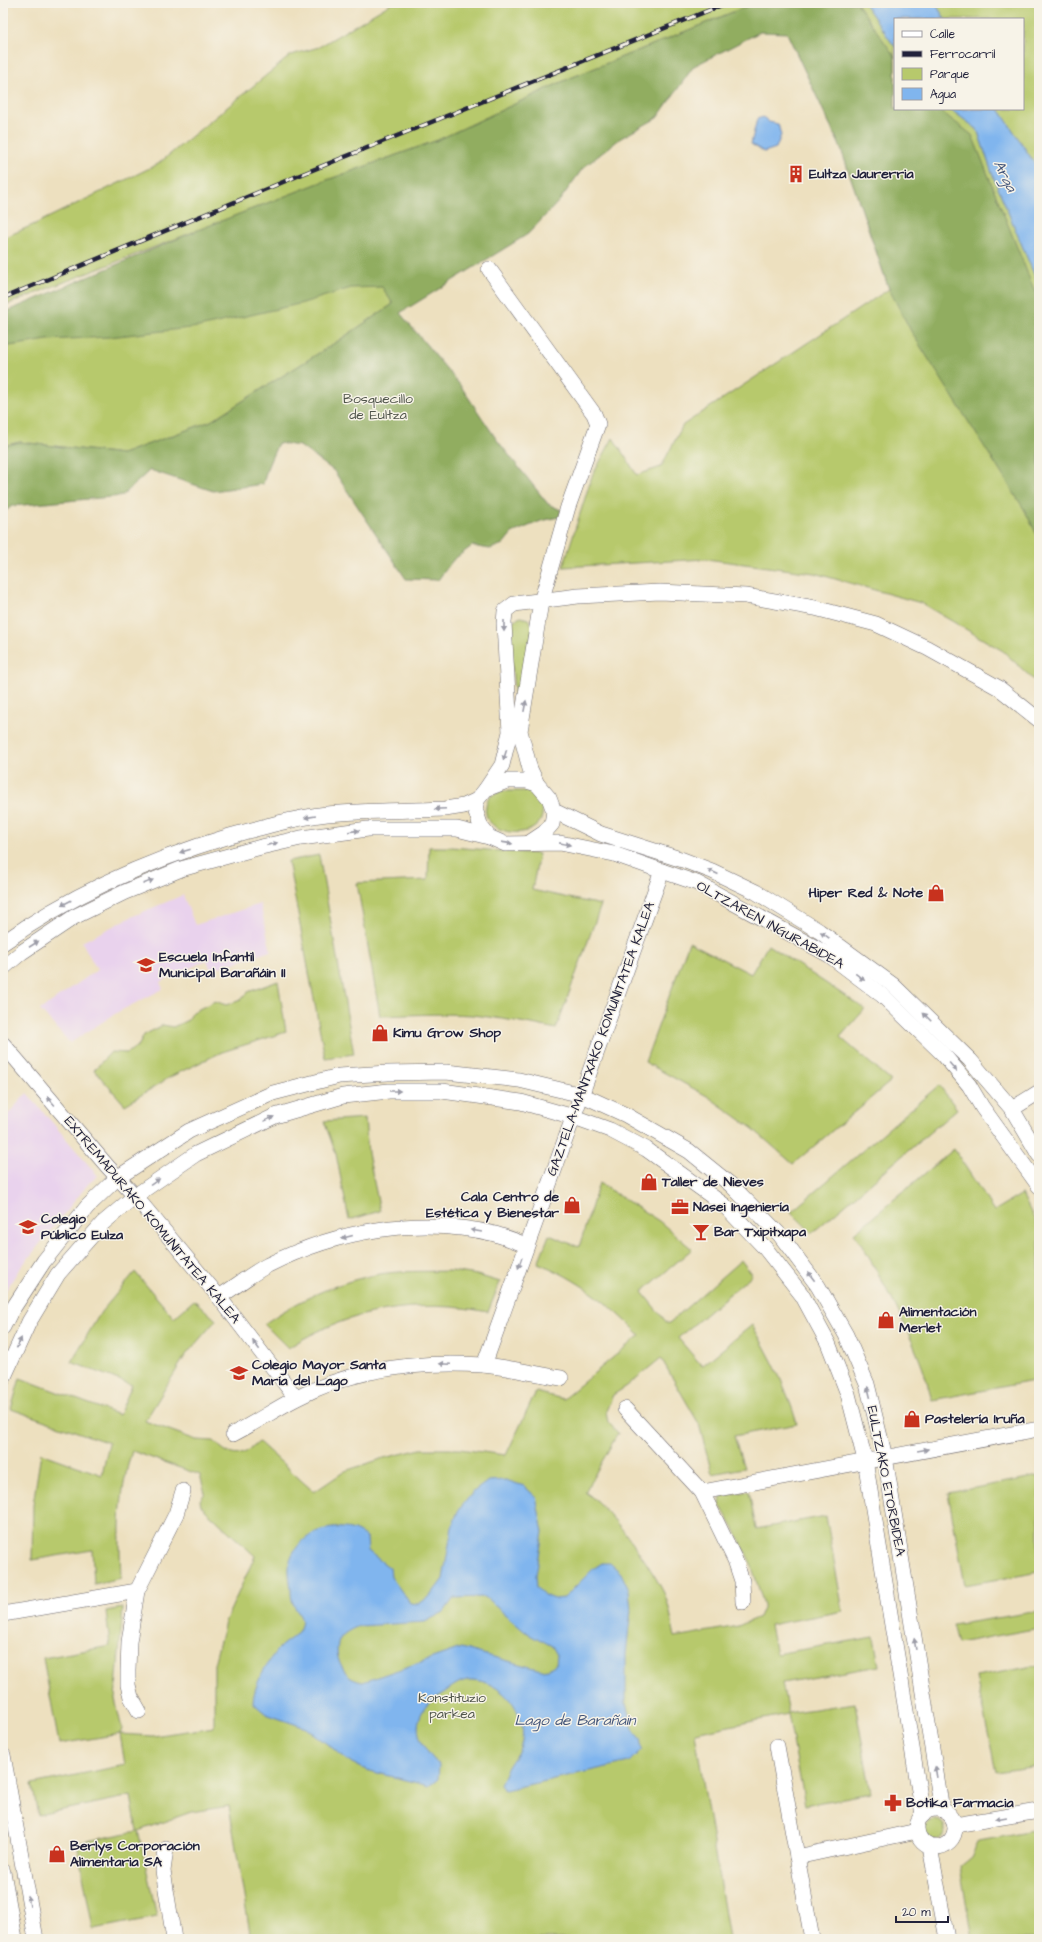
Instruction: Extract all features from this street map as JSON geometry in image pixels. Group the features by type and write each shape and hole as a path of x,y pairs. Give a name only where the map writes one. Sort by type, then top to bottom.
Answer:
{"street":[{"path":"3,968 22,952 74,917 125,892 181,869 261,847 301,838 368,829 457,829 489,837 505,844 526,844 544,833 552,824 554,811 549,798 537,784 524,751 520,731 541,602 568,507 598,424 594,414 489,269"},
{"path":"489,837 481,827 475,809 482,794 502,765 510,732 504,623 505,611 514,604 541,602 578,596 660,592 746,596 815,608 876,624 928,648 999,688 1039,720"},
{"path":"3,943 59,906 103,884 166,857 217,840 276,823 320,816 446,809 464,806 482,794 507,781 527,781 537,784"},
{"name":"OLTZAREN INGURABIDEA","path":"554,811 601,834 683,860 712,871 756,892 819,931 892,985 970,1060 1012,1108 1039,1155"},
{"name":"OLTZAREN INGURABIDEA","path":"526,844 550,842 560,843 614,854 662,870 697,883 829,955 883,996 943,1054 969,1086 982,1107 1039,1186"},
{"name":"GAZTELA-MANTXAKO KOMUNITATEA KALEA","path":"484,1365 662,870"},
{"name":"EXTREMADURAKO KOMUNITATEA KALEA","path":"3,1044 219,1297 296,1398"},
{"name":"EULTZAKO ETORBIDEA","path":"3,1327 10,1313 44,1261 87,1207 117,1178 196,1128 273,1093 339,1076 446,1072 519,1080 582,1095 626,1115 689,1151 731,1185 780,1235 818,1286 846,1335 867,1384 885,1457 942,1810"},
{"name":"EULTZAKO ETORBIDEA","path":"3,1378 29,1322 58,1274 103,1223 134,1196 202,1150 275,1116 343,1096 390,1090 442,1091 521,1102 574,1117 610,1130 646,1149 724,1205 765,1248 802,1295 828,1343 848,1394 865,1460 923,1815"},
{"path":"1012,1108 1039,1092"},
{"path":"982,1107 986,1098 995,1095 1002,1097"},
{"path":"1008,1144 1016,1143 1021,1140 1024,1129"},
{"path":"219,1297 267,1266 317,1244 370,1231 413,1225 459,1228 496,1234 526,1245"},
{"path":"233,1434 296,1398 334,1382 381,1369 431,1364 484,1365 560,1378"},
{"path":"625,1409 702,1492 714,1512 735,1560 742,1581 743,1602"},
{"path":"702,1492 865,1460 1039,1429"},
{"path":"139,1711 131,1697 128,1686 129,1642 137,1592 176,1514 183,1491"},
{"path":"3,1614 137,1592"},
{"path":"777,1746 812,1939"},
{"path":"3,1755 36,1939"},
{"path":"932,1810 942,1810 951,1816 955,1825 954,1835 949,1843 940,1847 930,1847 922,1841 918,1831 918,1822 923,1815 932,1810"},
{"path":"955,1825 1039,1811"},
{"path":"798,1857 918,1831"},
{"path":"930,1847 947,1939"},
{"path":"166,1849 162,1871 174,1939"},
{"path":"3,1872 15,1939"}],"shaded area":[{"name":"Escuela Infantil Municipal Barañáin II","path":"183,895 195,925 260,904 271,951 211,970 207,960 160,982 163,989 118,1012 70,1043 40,1010 97,970 82,942 131,917"},
{"name":"Colegio Público Eulza","path":"27,1093 98,1176 89,1183 18,1271 3,1295 3,1120"}],"green space":[{"path":"392,3 755,3 568,79 438,140 319,183 3,306 3,238 158,164 291,55 319,47"},
{"name":"Bosquecillo de Eultza","path":"755,3 857,3 894,56 894,110 939,110 972,135 1039,302 1039,539 1024,509 912,333 889,289 840,146 787,33 760,32 694,66 657,118 621,138 583,168 560,200 528,234 400,313 460,385 497,440 548,504 561,510 559,517 541,521 512,533 503,544 490,549 472,546 453,560 438,580 406,579 334,471 300,446 278,443 268,466 263,484 213,491 150,470 122,496 12,506 3,513 3,446 20,442 122,454 211,421 338,341 393,304 382,287 351,288 303,303 199,327 109,337 48,340 3,347 3,313 198,230 319,183 438,140 568,79"},
{"path":"773,3 864,3 894,46 894,110 951,110 977,129 993,176 1039,286 1039,685 1003,651 921,603 814,573 706,559 563,567 592,476 613,438 637,475 661,467 683,425 889,289 840,146"},
{"path":"935,3 1039,3 1039,170 1000,110 1024,110 1024,18 944,18"},
{"path":"352,286 383,286 393,304 338,341 211,421 122,454 20,442 3,446 3,346"},
{"path":"521,617 528,619 533,627 517,720 508,625"},
{"path":"502,791 526,791 538,796 542,813 538,824 527,831 514,832 501,829 490,822 486,811 490,796"},
{"path":"429,847 451,847 539,854 532,890 601,905 556,1029 472,1015 438,1014 380,1016 357,883 428,880"},
{"path":"319,855 354,1054 325,1058 288,861"},
{"path":"689,942 751,974 768,945 865,1009 840,1037 891,1081 793,1164 752,1128 707,1096 645,1062"},
{"path":"278,981 286,1032 222,1052 172,1076 125,1105 94,1070 111,1052 127,1053 139,1045 144,1035 163,1025 173,1027 188,1020 193,1012 215,1001 226,1005 241,1000 248,992"},
{"path":"939,1085 957,1109 812,1233 791,1212"},
{"path":"365,1118 368,1153 380,1211 349,1220 336,1154 324,1121"},
{"path":"954,1149 994,1211 1022,1194 1039,1229 1039,1380 932,1400 922,1367 897,1309 881,1278 854,1233"},
{"name":"Konstituzio parkea","path":"599,1183 659,1221 692,1249 642,1292 668,1324 741,1260 752,1275 678,1338 702,1366 752,1325 778,1373 797,1424 734,1436 744,1468 712,1474 699,1424 661,1358 627,1386 613,1395 606,1411 608,1422 618,1433 585,1492 595,1500 618,1524 630,1539 659,1583 670,1611 675,1637 738,1626 759,1617 764,1605 751,1564 738,1536 720,1505 721,1496 749,1491 756,1529 826,1516 843,1611 770,1625 776,1654 874,1637 879,1666 782,1683 788,1713 855,1703 871,1793 805,1805 788,1714 695,1733 729,1939 251,1939 229,1806 191,1812 138,1831 157,1917 93,1929 77,1843 137,1831 131,1796 38,1815 32,1784 125,1765 120,1734 153,1736 214,1727 214,1664 225,1622 255,1556 201,1506 200,1500 205,1493 200,1475 132,1451 127,1467 120,1514 121,1578 94,1584 92,1550 32,1560 33,1504 41,1453 102,1475 109,1443 11,1409 20,1378 119,1415 132,1385 71,1362 101,1312 135,1272 174,1318 194,1300 216,1320 185,1356 145,1421 196,1440 214,1441 226,1451 236,1455 246,1452 259,1442 314,1492 345,1471 384,1458 421,1449 459,1449 506,1455 536,1392 563,1399 640,1335 593,1293 553,1269 538,1263 549,1235 579,1247"},
{"path":"451,1271 477,1275 500,1282 488,1312 436,1306 384,1310 334,1324 310,1335 288,1348 264,1324 303,1300 360,1278 393,1272"},
{"path":"1039,1476 1039,1572 965,1585 948,1493"},
{"path":"123,1608 115,1699 122,1729 120,1734 59,1744 43,1658 110,1646 106,1611"},
{"path":"1039,1611 1039,1628 958,1643 953,1625"},
{"path":"1039,1665 1039,1766 996,1772 976,1677"},
{"path":"931,1820 939,1820 945,1826 945,1834 939,1840 931,1840 925,1834 925,1826"},
{"path":"1039,1830 1039,1939 972,1939 960,1866 971,1857 979,1841"}],"water":[{"path":"864,3 935,3 944,18 894,18 894,46"},
{"name":"Arga","path":"951,110 1000,110 1039,170 1039,286 993,176 977,129"},
{"path":"763,117 769,122 778,124 781,135 776,148 764,152 751,144 757,119"},
{"name":"Lago de Barañain","path":"506,1480 524,1486 536,1497 543,1532 536,1575 537,1587 544,1595 555,1599 564,1598 593,1569 602,1563 610,1563 621,1573 629,1590 631,1610 626,1654 626,1704 633,1729 640,1739 642,1749 629,1762 505,1790 500,1784 507,1769 518,1752 522,1741 520,1719 510,1700 502,1692 483,1682 472,1680 458,1683 433,1699 423,1710 419,1718 418,1727 422,1743 432,1758 439,1765 438,1779 429,1786 366,1770 352,1763 306,1728 266,1714 253,1703 258,1682 270,1660 278,1649 300,1629 302,1622 292,1600 289,1567 290,1559 295,1549 304,1540 321,1530 333,1528 347,1528 359,1532 367,1538 368,1551 390,1568 391,1577 410,1603 419,1604 431,1595 443,1579 452,1527 458,1511 473,1492 488,1481","holes":["485,1597 524,1631 552,1646 557,1655 556,1664 548,1669 541,1670 461,1648 363,1682 352,1678 347,1674 341,1666 337,1651 340,1638 353,1628 359,1626 425,1622 444,1612 454,1598"]}],"railway":[{"path":"3,298 300,175 727,3"}],"place":[{"name":"Eultza Jaurerria","path":"796,174"},
{"name":"Hiper Red & Note","path":"936,893"},
{"name":"Escuela Infantil Municipal Barañáin II","path":"146,965"},
{"name":"Kimu Grow Shop","path":"380,1033"},
{"name":"Taller de Nieves","path":"649,1182"},
{"name":"Cala Centro de Estética y Bienestar","path":"572,1205"},
{"name":"Nasei Ingeniería","path":"680,1207"},
{"name":"Colegio Público Eulza","path":"28,1227"},
{"name":"Bar Txipitxapa","path":"701,1232"},
{"name":"Alimentación Merlet","path":"886,1320"},
{"name":"Colegio Mayor Santa María del Lago","path":"239,1373"},
{"name":"Pastelería Iruña","path":"912,1419"},
{"name":"Botika Farmacia","path":"893,1803"},
{"name":"Berlys Corporación Alimentaria SA","path":"57,1854"}]}
